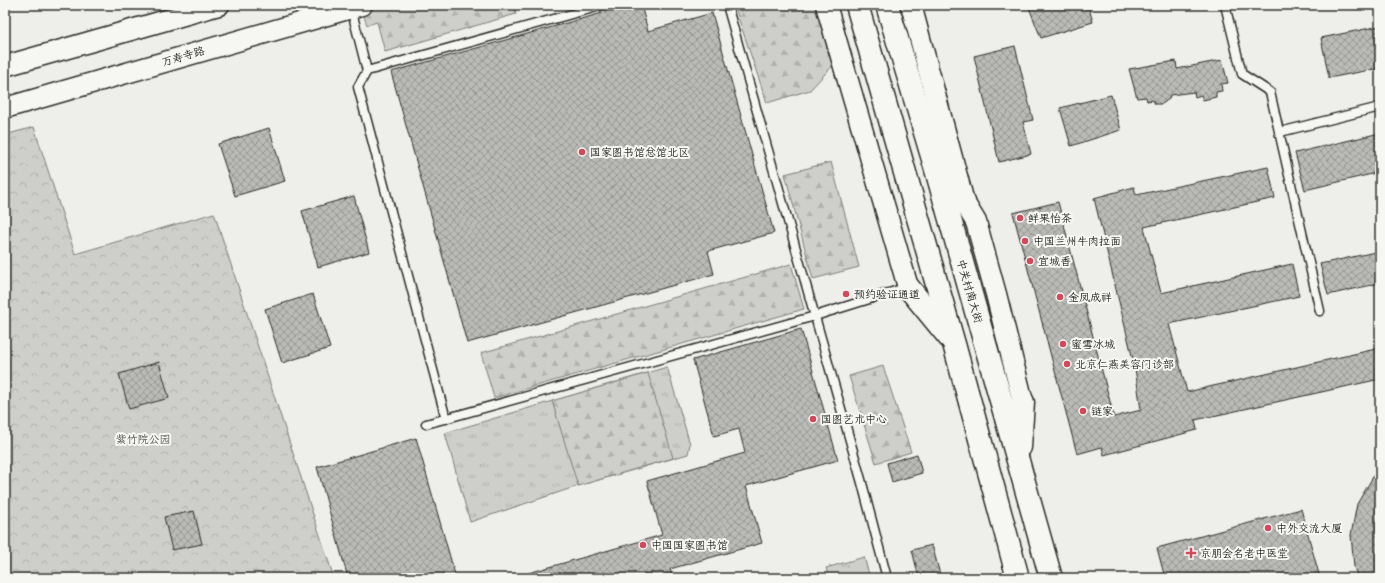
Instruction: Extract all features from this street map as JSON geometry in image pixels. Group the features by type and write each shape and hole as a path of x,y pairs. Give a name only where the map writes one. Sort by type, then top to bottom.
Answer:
{"main road":[{"path":"857,5 954,344 1018,578"},
{"name":"中关村南大街","path":"887,5 935,166 1051,578"},
{"path":"935,166 964,202"},
{"path":"908,288 954,344"},
{"path":"1019,462 1024,402"}],"street":[{"path":"5,66 219,5"},
{"path":"826,5 908,288"},
{"path":"911,5 964,202 976,222 1024,402"},
{"name":"万寿寺路","path":"5,108 356,6"}],"lane":[{"path":"367,71 604,5"},
{"path":"727,5 862,483 887,578"},
{"path":"1225,5 1242,74 1270,92 1320,310"},
{"path":"356,6 367,71 358,87 446,419"},
{"path":"1280,132 1380,107"},
{"path":"426,424 815,316 908,288"}],"green space":[{"path":"378,5 514,5 516,14 385,52 377,22 367,25 362,10"},
{"path":"734,5 821,5 837,61 810,90 767,103"},
{"name":"紫竹院公园","path":"34,127 75,254 214,213 334,578 5,578 5,135"},
{"path":"831,162 859,267 813,279 785,174"},
{"path":"791,264 804,309 494,398 481,353"},
{"path":"883,366 911,452 876,463 849,376"},
{"path":"667,367 690,444 688,454 578,486 470,522 445,433"},
{"path":"648,373 673,458 578,486 552,401"},
{"path":"864,557 870,578 829,578 826,568"}],"building":[{"name":"国家图书馆总馆北区","path":"631,5 641,5 648,31 712,13 774,233 708,251 714,274 467,343 391,72"},
{"path":"1028,5 1088,5 1093,22 1041,38"},
{"path":"1380,26 1380,68 1329,78 1321,38"},
{"path":"1015,46 1033,120 1023,122 1031,154 999,162 974,56"},
{"path":"1222,60 1228,83 1221,84 1222,91 1216,92 1216,97 1203,100 1201,95 1195,97 1194,92 1170,95 1169,99 1162,104 1155,104 1153,100 1147,101 1146,97 1137,98 1129,69 1176,61 1177,69"},
{"path":"1111,95 1121,130 1071,146 1060,108"},
{"path":"269,128 285,181 235,196 218,144"},
{"path":"1380,133 1380,172 1305,190 1295,153"},
{"path":"1268,167 1275,198 1144,227 1161,293 1292,264 1299,296 1169,324 1187,392 1380,348 1380,379 1195,420 1197,430 1104,455 1102,447 1077,454 1013,213 1058,202 1114,417 1141,410 1135,368 1094,198 1134,187 1136,195"},
{"path":"354,196 369,252 318,267 302,211"},
{"path":"1380,251 1380,283 1328,295 1320,264"},
{"path":"313,294 330,348 282,363 265,309"},
{"path":"801,329 838,460 746,486 762,543 670,569 673,578 526,578 525,574 662,535 647,481 745,453 739,429 714,436 693,360"},
{"path":"159,362 169,398 129,409 119,374"},
{"path":"416,438 456,578 348,578 317,467"},
{"path":"917,454 922,473 892,482 887,463"},
{"path":"1380,465 1380,578 1358,578 1354,567 1351,535 1357,504"},
{"name":"中外交流大厦","path":"1301,509 1320,578 1165,578 1157,548"},
{"path":"194,511 202,544 172,550 164,517"},
{"path":"932,545 941,578 919,578 912,550"}],"place":[{"name":"国家图书馆总馆北区","path":"582,152"},
{"name":"鲜果怡茶","path":"1020,218"},
{"name":"中国兰州牛肉拉面","path":"1025,241"},
{"name":"宜城香","path":"1030,261"},
{"name":"预约验证通道","path":"846,294"},
{"name":"金凤成祥","path":"1060,297"},
{"name":"蜜雪冰城","path":"1063,344"},
{"name":"北京仁燕美容门诊部","path":"1067,364"},
{"name":"链家","path":"1083,411"},
{"name":"国图艺术中心","path":"813,419"},
{"name":"中外交流大厦","path":"1268,528"},
{"name":"中国国家图书馆","path":"643,545"},
{"name":"京朋会名老中医堂","path":"1191,553"}]}
